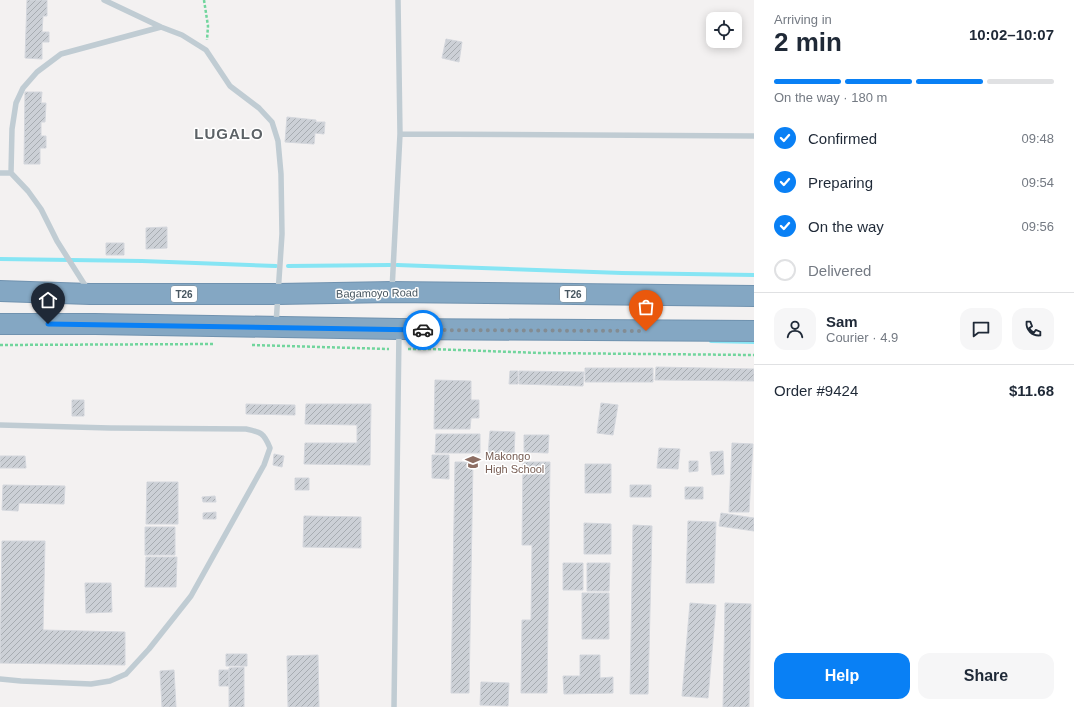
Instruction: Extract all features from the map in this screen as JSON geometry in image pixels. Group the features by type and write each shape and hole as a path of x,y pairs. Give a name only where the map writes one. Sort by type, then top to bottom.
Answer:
{"highway":[{"name":"Bagamoyo Road","path":"0,291 90,294 278,294 392,292 754,296"},
{"path":"0,324 96,324 399,330 754,331"}],"lane":[{"path":"104,0 161,27 182,35 206,50 230,86 259,108 272,122 278,141 281,174 282,234 275,327"},
{"path":"392,292 400,134 398,0"},
{"path":"90,294 57,241 41,209 28,191 11,173 12,129 16,103 23,88 37,72 61,54 161,27"},
{"path":"400,134 754,136"},
{"path":"0,173 11,173"},
{"path":"394,707 399,330"},
{"path":"0,425 246,430 257,431 266,436 270,448 264,465 191,596 149,649 126,674 110,681 91,684 20,682 0,679"}],"path":[{"path":"204,0 208,26 206,50"},
{"path":"0,345 217,344"},
{"path":"248,345 540,353 754,355"}],"building":[{"path":"27,0 47,0 47,16 43,16 42,32 49,32 49,42 42,42 42,59 25,58"},
{"path":"446,39 462,42 459,62 442,58"},
{"path":"25,92 42,92 41,103 46,103 45,122 41,122 41,136 46,136 46,148 40,148 40,164 24,164"},
{"path":"287,117 325,122 324,134 315,133 314,144 285,142"},
{"path":"167,227 167,248 146,249 146,228"},
{"path":"106,243 124,243 124,255 106,255"},
{"path":"656,367 754,369 754,381 655,380"},
{"path":"585,368 653,368 653,382 585,382"},
{"path":"510,371 518,371 518,384 509,384"},
{"path":"519,371 584,372 583,386 519,384"},
{"path":"435,380 471,381 471,400 479,400 479,418 471,418 470,429 434,429"},
{"path":"72,400 84,400 84,416 72,416"},
{"path":"601,403 618,405 613,435 597,433"},
{"path":"246,404 295,405 295,415 246,414"},
{"path":"306,404 371,404 370,465 304,464 305,443 357,443 357,425 305,424"},
{"path":"490,431 515,432 514,455 488,454"},
{"path":"436,434 480,434 480,453 435,453"},
{"path":"524,435 549,435 548,453 524,452"},
{"path":"732,443 753,444 749,512 729,512"},
{"path":"659,448 680,449 678,469 657,468"},
{"path":"723,451 724,474 712,475 710,452"},
{"path":"274,454 284,456 282,467 273,465"},
{"path":"432,455 449,455 449,479 432,478"},
{"path":"0,456 25,456 26,468 0,468"},
{"path":"689,461 698,461 698,471 689,472"},
{"path":"455,462 473,462 469,693 451,693"},
{"path":"523,462 550,462 547,693 521,693 522,620 531,620 532,545 522,545"},
{"path":"585,464 611,464 611,493 585,493"},
{"path":"295,478 309,478 309,490 295,490"},
{"path":"147,482 178,482 178,524 146,524"},
{"path":"3,485 65,486 64,504 19,503 18,511 2,510"},
{"path":"630,485 651,485 651,497 630,497"},
{"path":"685,487 703,487 703,499 685,499"},
{"path":"215,496 216,502 203,502 202,497"},
{"path":"216,512 216,519 203,519 203,513"},
{"path":"721,513 754,518 754,531 719,526"},
{"path":"304,516 361,517 361,548 303,547"},
{"path":"688,521 716,522 714,583 686,583"},
{"path":"584,523 611,524 611,554 584,554"},
{"path":"633,525 652,526 648,694 630,694"},
{"path":"145,527 175,527 175,555 145,555"},
{"path":"2,541 45,541 43,630 125,632 125,665 0,663"},
{"path":"146,557 177,557 176,587 145,587"},
{"path":"563,563 583,563 583,590 563,590"},
{"path":"587,563 610,563 609,591 587,591"},
{"path":"85,583 111,583 112,612 86,613"},
{"path":"582,593 609,593 609,639 582,639"},
{"path":"690,603 716,605 708,698 682,696"},
{"path":"725,603 751,604 749,707 723,707"},
{"path":"226,654 247,654 247,666 226,666"},
{"path":"318,655 319,707 288,707 287,656"},
{"path":"580,655 600,655 600,678 613,677 613,693 564,694 563,676 580,676"},
{"path":"244,667 244,707 229,707 229,668"},
{"path":"174,670 176,707 162,707 160,671"},
{"path":"219,670 229,670 229,686 219,686"},
{"path":"481,682 509,683 508,706 480,705"}],"waterway":[{"path":"0,259 142,261 276,266"},
{"path":"288,266 390,265"},
{"path":"397,265 622,273 754,275"},
{"path":"711,341 754,342"}],"way so far":[{"path":"423,330 646,331"}],"place":[{"name":"Makongo High School","path":"473,462"}],"district":[{"name":"LUGALO","path":"229,134"}],"route":[{"path":"48,324 423,330"}]}
